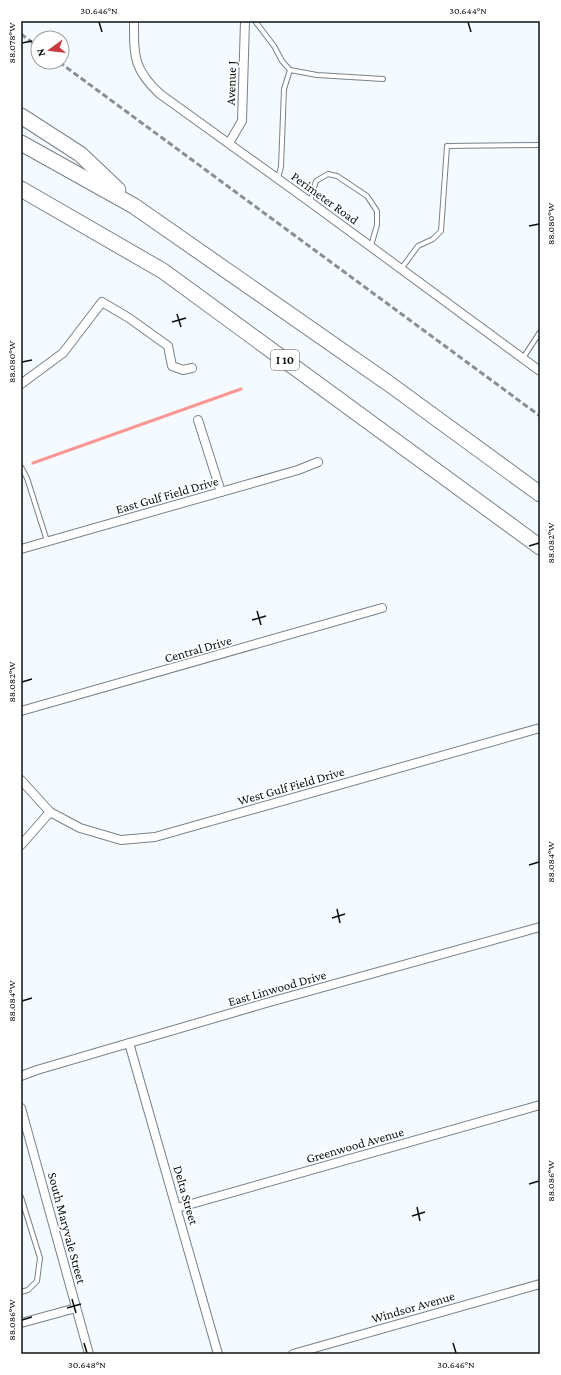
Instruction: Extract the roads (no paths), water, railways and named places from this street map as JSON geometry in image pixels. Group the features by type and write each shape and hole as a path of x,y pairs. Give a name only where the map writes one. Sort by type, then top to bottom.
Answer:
{"highway":[{"path":"21,116 80,154 134,206"},
{"path":"21,143 134,206 388,383 540,494"},
{"name":"I 10","path":"21,189 163,271 540,547"}],"street":[{"name":"Perimeter Road","path":"134,21 135,58 144,78 160,94 540,371"},
{"name":"Avenue J","path":"229,143 242,121 245,21"},
{"path":"21,384 63,353 102,302 129,318 168,346 172,366 183,370 192,368"},
{"path":"198,420 221,492"},
{"name":"East Gulf Field Drive","path":"21,549 298,470 318,462"},
{"name":"Central Drive","path":"21,711 382,608"},
{"name":"West Gulf Field Drive","path":"21,780 50,812 80,828 121,840 155,837 540,728"},
{"path":"21,845 50,812"},
{"name":"East Linwood Drive","path":"21,1076 266,1003 540,927"},
{"name":"Delta Street","path":"129,1043 218,1354"},
{"name":"Greenwood Avenue","path":"177,1208 540,1105"},
{"name":"South Maryvale Street","path":"21,1108 89,1354"},
{"name":"Windsor Avenue","path":"294,1354 540,1284"},
{"path":"21,1322 76,1308"}],"lane":[{"path":"255,21 274,46 282,61 290,70 317,75 383,78"},
{"path":"277,178 281,167 284,89 290,70"},
{"path":"401,269 418,246 433,239 440,231 447,146 540,145"},
{"path":"310,202 316,181 328,174 337,176 366,196 377,211 376,225 370,246"},
{"path":"522,358 540,332"},
{"path":"21,467 27,478 47,541"},
{"path":"21,1197 40,1258 37,1281 28,1290 21,1292"}],"waterway":[{"path":"33,463 241,389"}],"railway":[{"path":"21,34 30,41"},
{"path":"70,70 540,416"}]}
